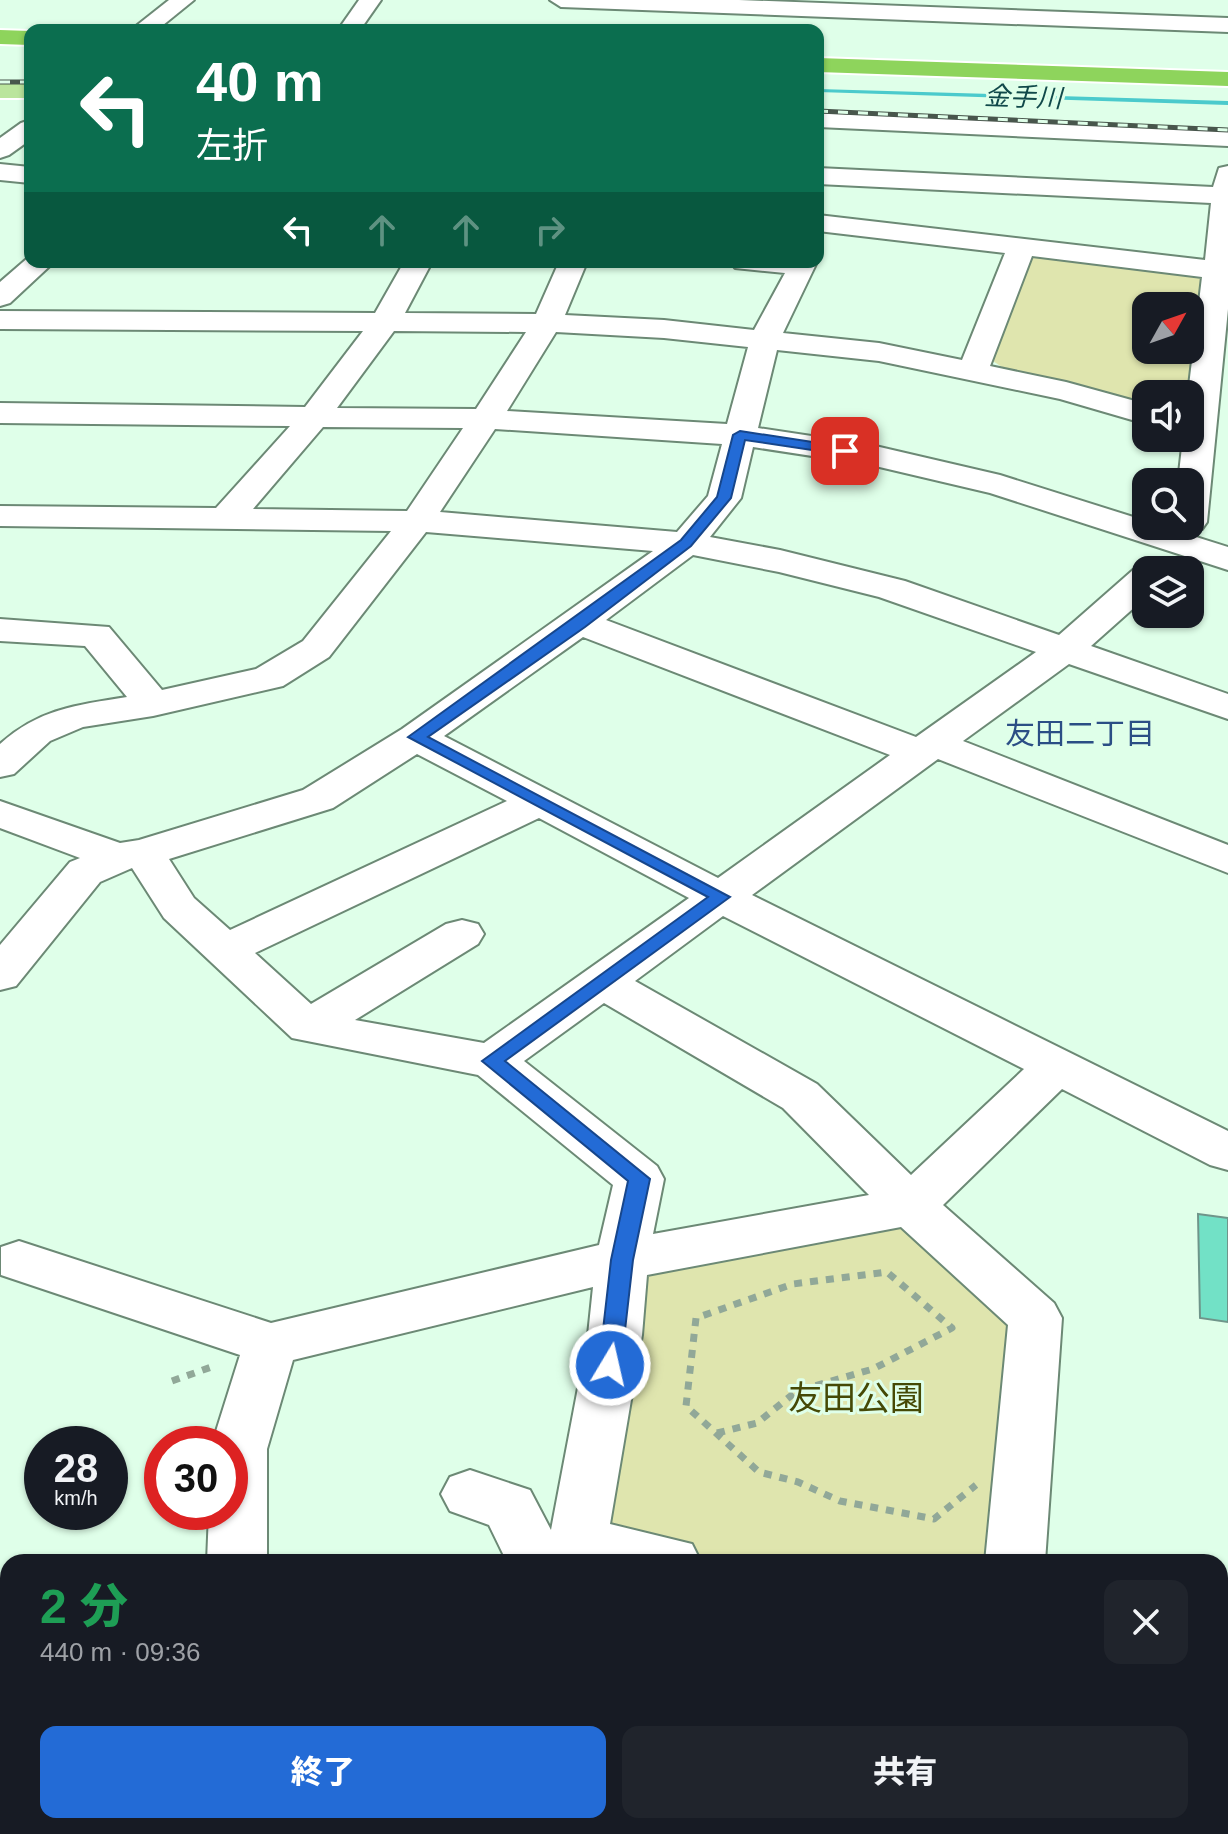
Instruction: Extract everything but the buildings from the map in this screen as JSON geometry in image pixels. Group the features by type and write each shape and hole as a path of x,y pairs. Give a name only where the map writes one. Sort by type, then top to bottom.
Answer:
{"highway":[{"path":"0,37 24,38"},
{"path":"0,44 24,45"},
{"path":"824,65 1228,79"},
{"path":"824,72 1228,86"}],"main road":[{"path":"0,91 24,91"}],"street":[{"path":"150,24 183,0"},
{"path":"171,24 204,0"},
{"path":"353,24 370,0"},
{"path":"561,0 680,2 1228,25"},
{"path":"979,0 1032,12 1041,18"},
{"path":"1130,0 1145,23"},
{"path":"0,133 24,116"},
{"path":"824,123 869,146 1228,138"},
{"path":"0,150 24,132"},
{"path":"824,133 869,146 1227,188 1223,271 1200,468"},
{"path":"824,172 869,146"},
{"path":"824,221 869,146"},
{"path":"0,172 24,174"},
{"path":"824,228 1022,247 1223,271"},
{"path":"973,370 1022,247"},
{"path":"0,297 33,268"},
{"path":"225,519 311,418 386,321 415,268"},
{"path":"0,765 36,733 73,717 153,704 269,678 316,649 417,521 547,323 570,268"},
{"path":"0,975 85,872 130,855 318,799 416,737 579,623 686,543 724,498 765,338 802,268"},
{"path":"0,320 547,323 765,338 879,352 973,370 1132,410"},
{"path":"0,413 485,419 740,435 871,455 1132,517"},
{"path":"0,516 417,521 686,543 780,561 892,589 1228,707"},
{"path":"1167,556 1181,540"},
{"path":"1202,540 1228,559"},
{"path":"492,1061 1065,649 1132,590"},
{"path":"579,623 1228,860"},
{"path":"0,630 96,635 153,704"},
{"path":"416,737 721,897 1228,1152"},
{"path":"227,949 539,802"},
{"path":"0,814 130,855 179,908 227,949 308,1027 492,1061 639,1179 622,1260 615,1335 564,1554"},
{"path":"308,1027 462,934"},
{"path":"602,982 800,1096 911,1206 1035,1318 1016,1554"},
{"path":"19,1261 271,1344 622,1260 911,1206 1057,1066"},
{"path":"237,1554 239,1449 271,1344"},
{"path":"470,1494 509,1507 562,1554"}],"path":[{"path":"717,1433 757,1423 797,1391 873,1369 952,1328 887,1272 793,1284 696,1318 686,1406 759,1472 798,1482 840,1501 934,1519 974,1488 1007,1441 1025,1434"}],"green space":[{"path":"1029,253 1207,277 1204,295 1204,292 1132,292 1132,364 1193,364 1190,380 1132,380 1132,403 1008,371 993,361"},
{"name":"友田公園","path":"913,1224 1027,1319 1007,1554 666,1554 617,1544 601,1526 635,1267"}],"water":[{"name":"金手川","path":"824,89 1228,101 1228,105 824,92"}],"railway":[{"path":"0,82 24,82"},
{"path":"824,111 1228,130"}],"district":[{"name":"友田二丁目","path":"1080,733"}],"route":[{"path":"610,1365 622,1260 639,1179 492,1061 721,897 416,737 579,623 686,543 724,498 740,435 845,451"}]}
